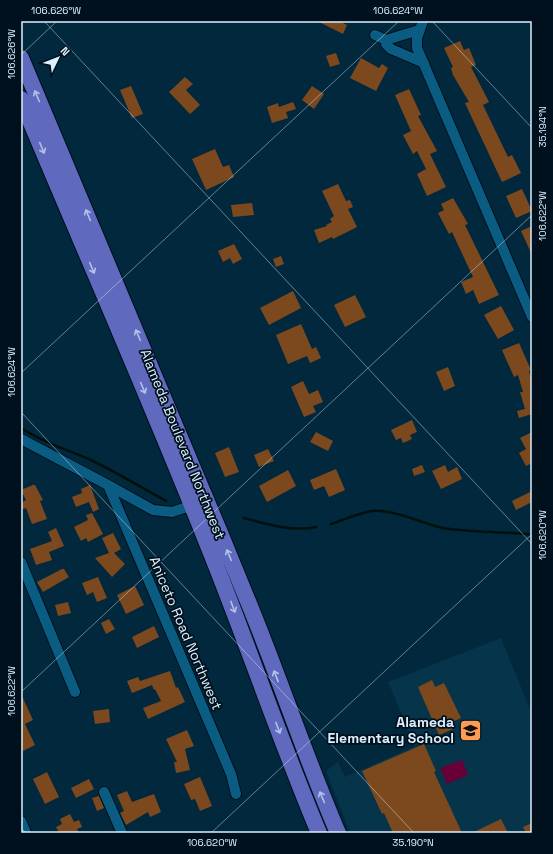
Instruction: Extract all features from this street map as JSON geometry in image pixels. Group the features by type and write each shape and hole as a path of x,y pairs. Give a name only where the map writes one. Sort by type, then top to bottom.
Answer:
{"main road":[{"name":"Alameda Boulevard Northwest","path":"21,58 141,341 199,503 231,602 303,795 319,833"},
{"name":"Alameda Boulevard Northwest","path":"21,99 199,503 246,596 318,787 338,833"}],"street":[{"path":"375,35 386,40 421,26"},
{"path":"421,26 417,38 417,48 532,317"},
{"path":"386,40 386,44 391,49 424,63"},
{"path":"21,440 108,485 152,510 172,512 199,503"},
{"name":"Aniceto Road Northwest","path":"108,485 231,774 236,794"},
{"path":"21,562 75,692"},
{"path":"104,792 122,833"},
{"path":"21,821 26,833"}],"shaded area":[{"name":"Alameda Elementary School","path":"501,638 532,714 532,833 350,833 326,771 338,762 345,777 415,746 388,682"},
{"path":"462,760 468,775 447,784 440,768"}],"building":[{"path":"317,21 339,21 347,25 343,34"},
{"path":"460,41 464,50 469,48 476,65 471,67 489,102 483,105 508,157 512,155 521,173 502,182 465,103 469,102 453,75 451,68 453,67 444,48"},
{"path":"336,53 340,64 330,67 326,56"},
{"path":"361,58 379,68 382,64 388,68 376,91 350,78"},
{"path":"185,77 193,84 186,90 200,105 190,114 169,92"},
{"path":"131,86 143,114 132,118 120,90"},
{"path":"312,86 324,94 314,109 302,100"},
{"path":"409,89 421,115 418,116 437,151 430,154 446,187 427,196 417,174 426,169 417,151 413,154 403,135 411,131 395,95"},
{"path":"293,102 296,109 286,112 288,118 272,123 267,107 278,103 279,107"},
{"path":"215,149 223,167 229,165 234,177 206,190 192,159"},
{"path":"338,184 346,201 350,200 353,207 348,209 357,227 333,239 332,237 319,243 314,230 327,226 326,225 332,222 330,219 334,216 322,191"},
{"path":"522,189 532,211 516,218 506,196"},
{"path":"453,198 468,224 465,225 499,295 479,304 473,290 466,294 461,282 473,277 452,232 449,234 438,213 444,210 441,204"},
{"path":"252,203 254,215 233,217 231,205"},
{"path":"532,226 532,255 521,231"},
{"path":"234,244 242,259 233,264 230,258 223,262 218,251"},
{"path":"281,256 284,264 276,267 273,259"},
{"path":"293,291 301,308 269,325 260,308"},
{"path":"355,295 366,317 345,327 334,305"},
{"path":"501,306 514,330 498,339 484,315"},
{"path":"301,324 312,349 316,347 321,358 310,363 307,356 288,364 276,335"},
{"path":"519,343 531,370 529,371 532,383 532,414 519,418 517,411 525,409 520,392 523,392 518,375 514,377 502,350"},
{"path":"448,367 455,386 444,391 436,372"},
{"path":"303,381 309,394 318,390 323,402 313,406 316,412 304,417 291,387"},
{"path":"412,420 417,432 410,435 412,439 403,443 401,438 396,440 391,430"},
{"path":"316,432 333,441 328,451 310,442"},
{"path":"532,432 532,463 526,466 519,453 526,449 520,438"},
{"path":"229,447 239,472 225,477 215,453"},
{"path":"268,449 274,461 259,467 254,455"},
{"path":"422,465 425,472 414,476 412,469"},
{"path":"445,465 448,472 457,467 462,479 441,489 432,471"},
{"path":"336,469 345,490 329,497 324,486 314,490 310,480"},
{"path":"288,470 296,486 267,502 259,486"},
{"path":"35,485 43,500 40,501 47,519 32,524 26,508 23,509 21,504 26,500 21,490"},
{"path":"90,485 99,509 93,512 89,502 76,507 72,497 82,493 81,489"},
{"path":"532,491 532,502 516,510 512,501"},
{"path":"92,513 103,534 88,542 86,538 81,541 74,527 88,520 86,515"},
{"path":"56,528 64,546 49,552 52,560 36,565 30,549 52,541 48,532"},
{"path":"113,533 121,549 114,553 125,564 112,577 95,558 109,553 102,538"},
{"path":"64,569 69,577 43,592 37,582"},
{"path":"98,577 107,598 97,602 93,592 87,595 82,583"},
{"path":"135,586 144,605 126,614 117,595"},
{"path":"68,602 71,613 58,616 55,605"},
{"path":"109,619 115,629 106,634 101,623"},
{"path":"154,626 159,637 137,648 132,637"},
{"path":"170,671 176,688 178,687 185,702 148,719 143,708 161,701 155,689 154,690 152,685 132,693 127,681 138,677 140,681"},
{"path":"432,680 435,687 444,683 461,718 450,723 453,729 439,735 418,687"},
{"path":"21,694 33,720 25,724 35,745 23,751 21,746"},
{"path":"109,709 110,722 95,724 93,711"},
{"path":"187,730 194,746 185,749 190,770 176,773 174,762 177,762 166,739"},
{"path":"424,744 436,771 434,772 462,833 393,833 384,813 382,814 362,771"},
{"path":"47,772 59,797 45,804 33,779"},
{"path":"200,777 212,806 200,811 195,799 191,800 184,784"},
{"path":"89,779 94,789 76,798 71,788"},
{"path":"127,791 132,802 154,794 161,812 150,817 148,812 126,825 120,813 124,811 117,795"},
{"path":"99,796 104,808 97,811 92,798"},
{"path":"70,814 74,822 79,820 82,827 77,829 79,833 59,833 56,827 62,824 60,819"},
{"path":"501,819 508,833 472,833"},
{"path":"532,823 532,833 526,833 523,827"}],"waterway":[{"path":"21,428 47,442 102,466 166,501"},
{"path":"331,524 362,513 380,511 398,514 443,528 465,531 532,535"},
{"path":"244,518 289,528 298,529 316,527"}],"place":[{"name":"Alameda Elementary School","path":"470,730"}]}
